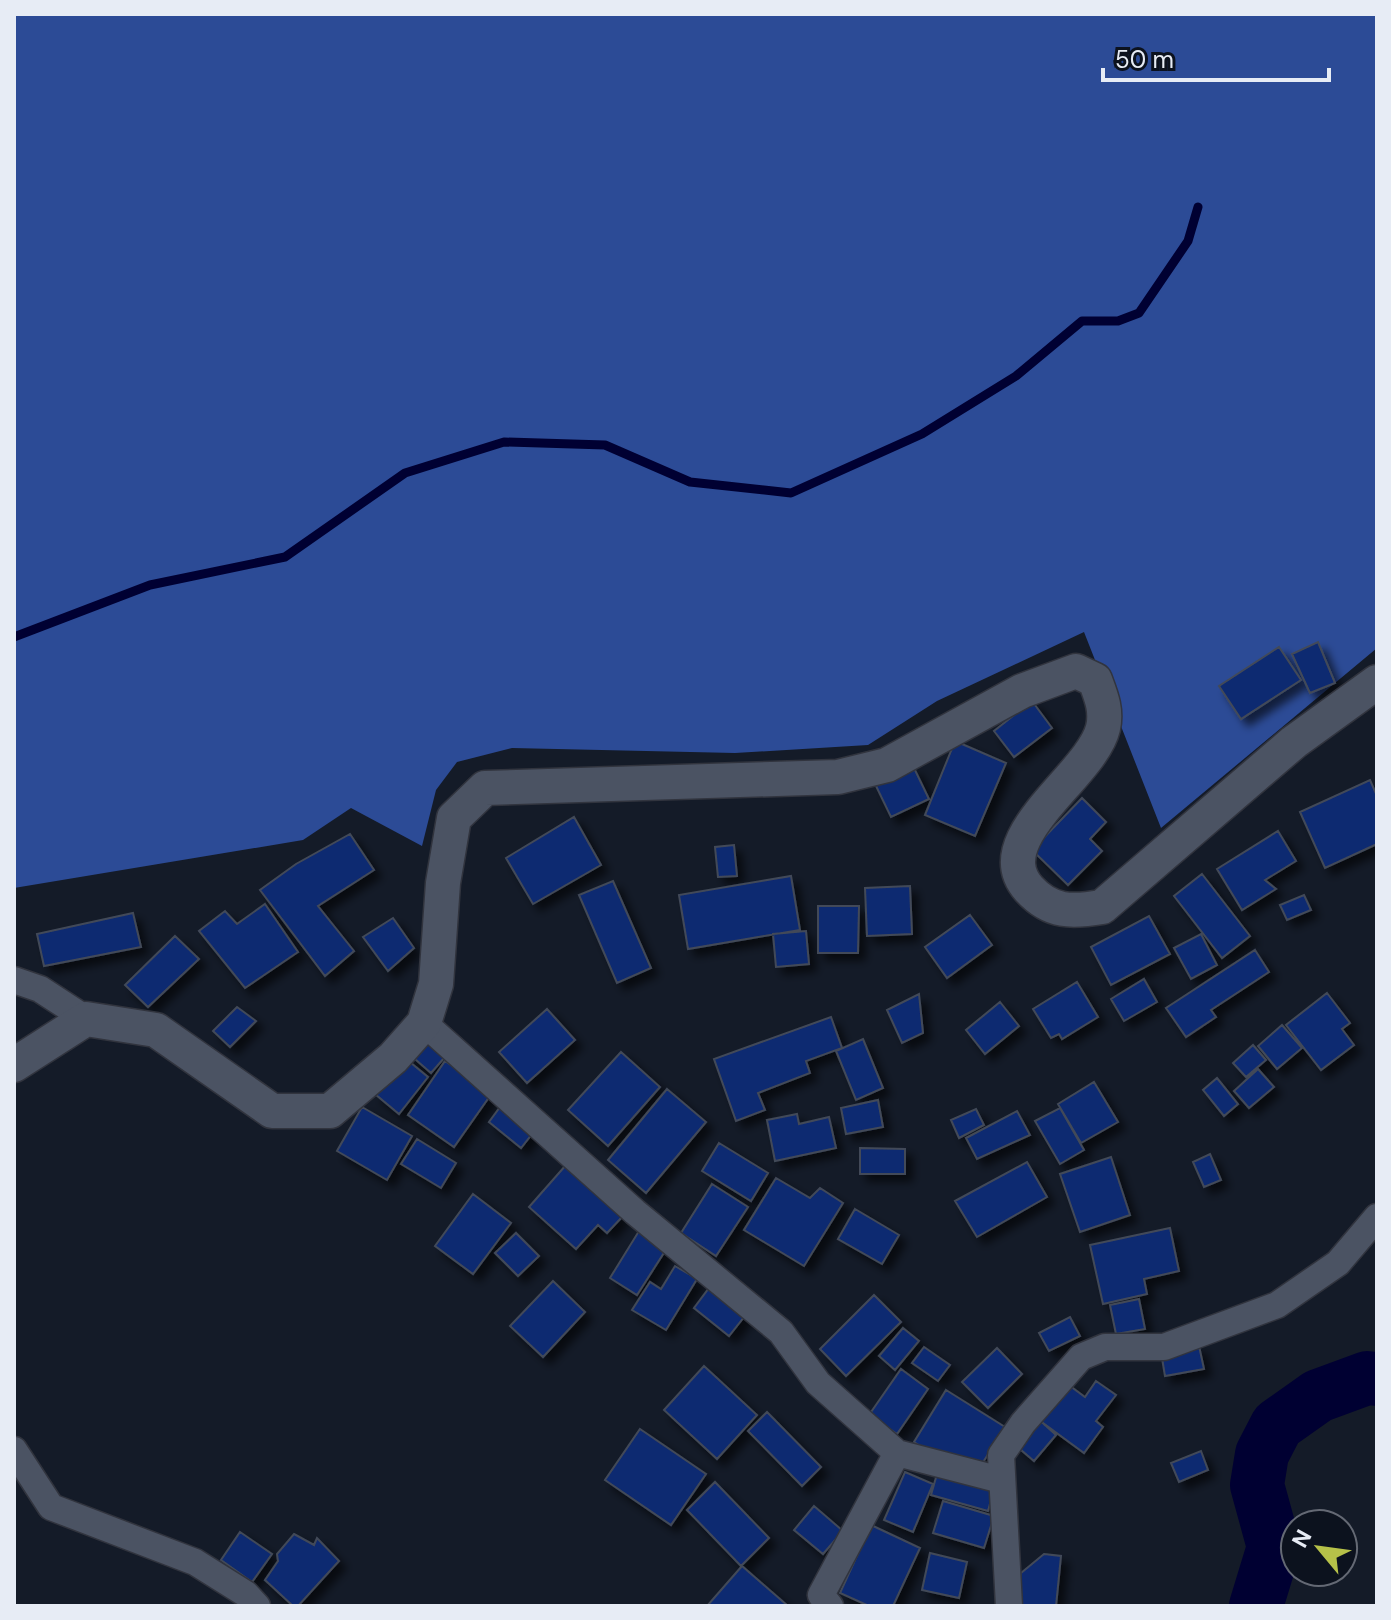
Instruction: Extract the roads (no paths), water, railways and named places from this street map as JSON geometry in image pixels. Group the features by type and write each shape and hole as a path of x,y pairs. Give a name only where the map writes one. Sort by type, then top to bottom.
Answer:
{"street":[{"path":"14,980 40,989 86,1019 156,1030 272,1111 330,1111 393,1058 424,1023 436,984 443,883 454,818 485,788 838,777 887,765 1022,691 1076,671 1095,680 1104,708 1102,730 1082,764 1027,831 1016,855 1022,881 1043,904 1069,912 1102,907 1294,742 1377,682"},
{"path":"14,1065 86,1019"},
{"path":"424,1023 635,1212 781,1332 818,1383 897,1453 1001,1480"},
{"path":"1009,1606 1001,1455 1023,1423 1081,1357 1105,1347 1164,1347 1277,1305 1338,1263 1377,1217"},
{"path":"14,1450 51,1507 195,1562 246,1594 257,1606"},
{"path":"830,1606 821,1595 897,1453"}],"waterway":[{"path":"14,637 150,585 285,557 405,473 504,442 605,445 690,482 791,493 922,434 1016,376 1082,321 1118,321 1139,313 1188,241 1198,207"},
{"path":"1256,1606 1274,1547 1257,1485 1262,1454 1277,1425 1318,1396 1367,1378 1377,1379"}]}
